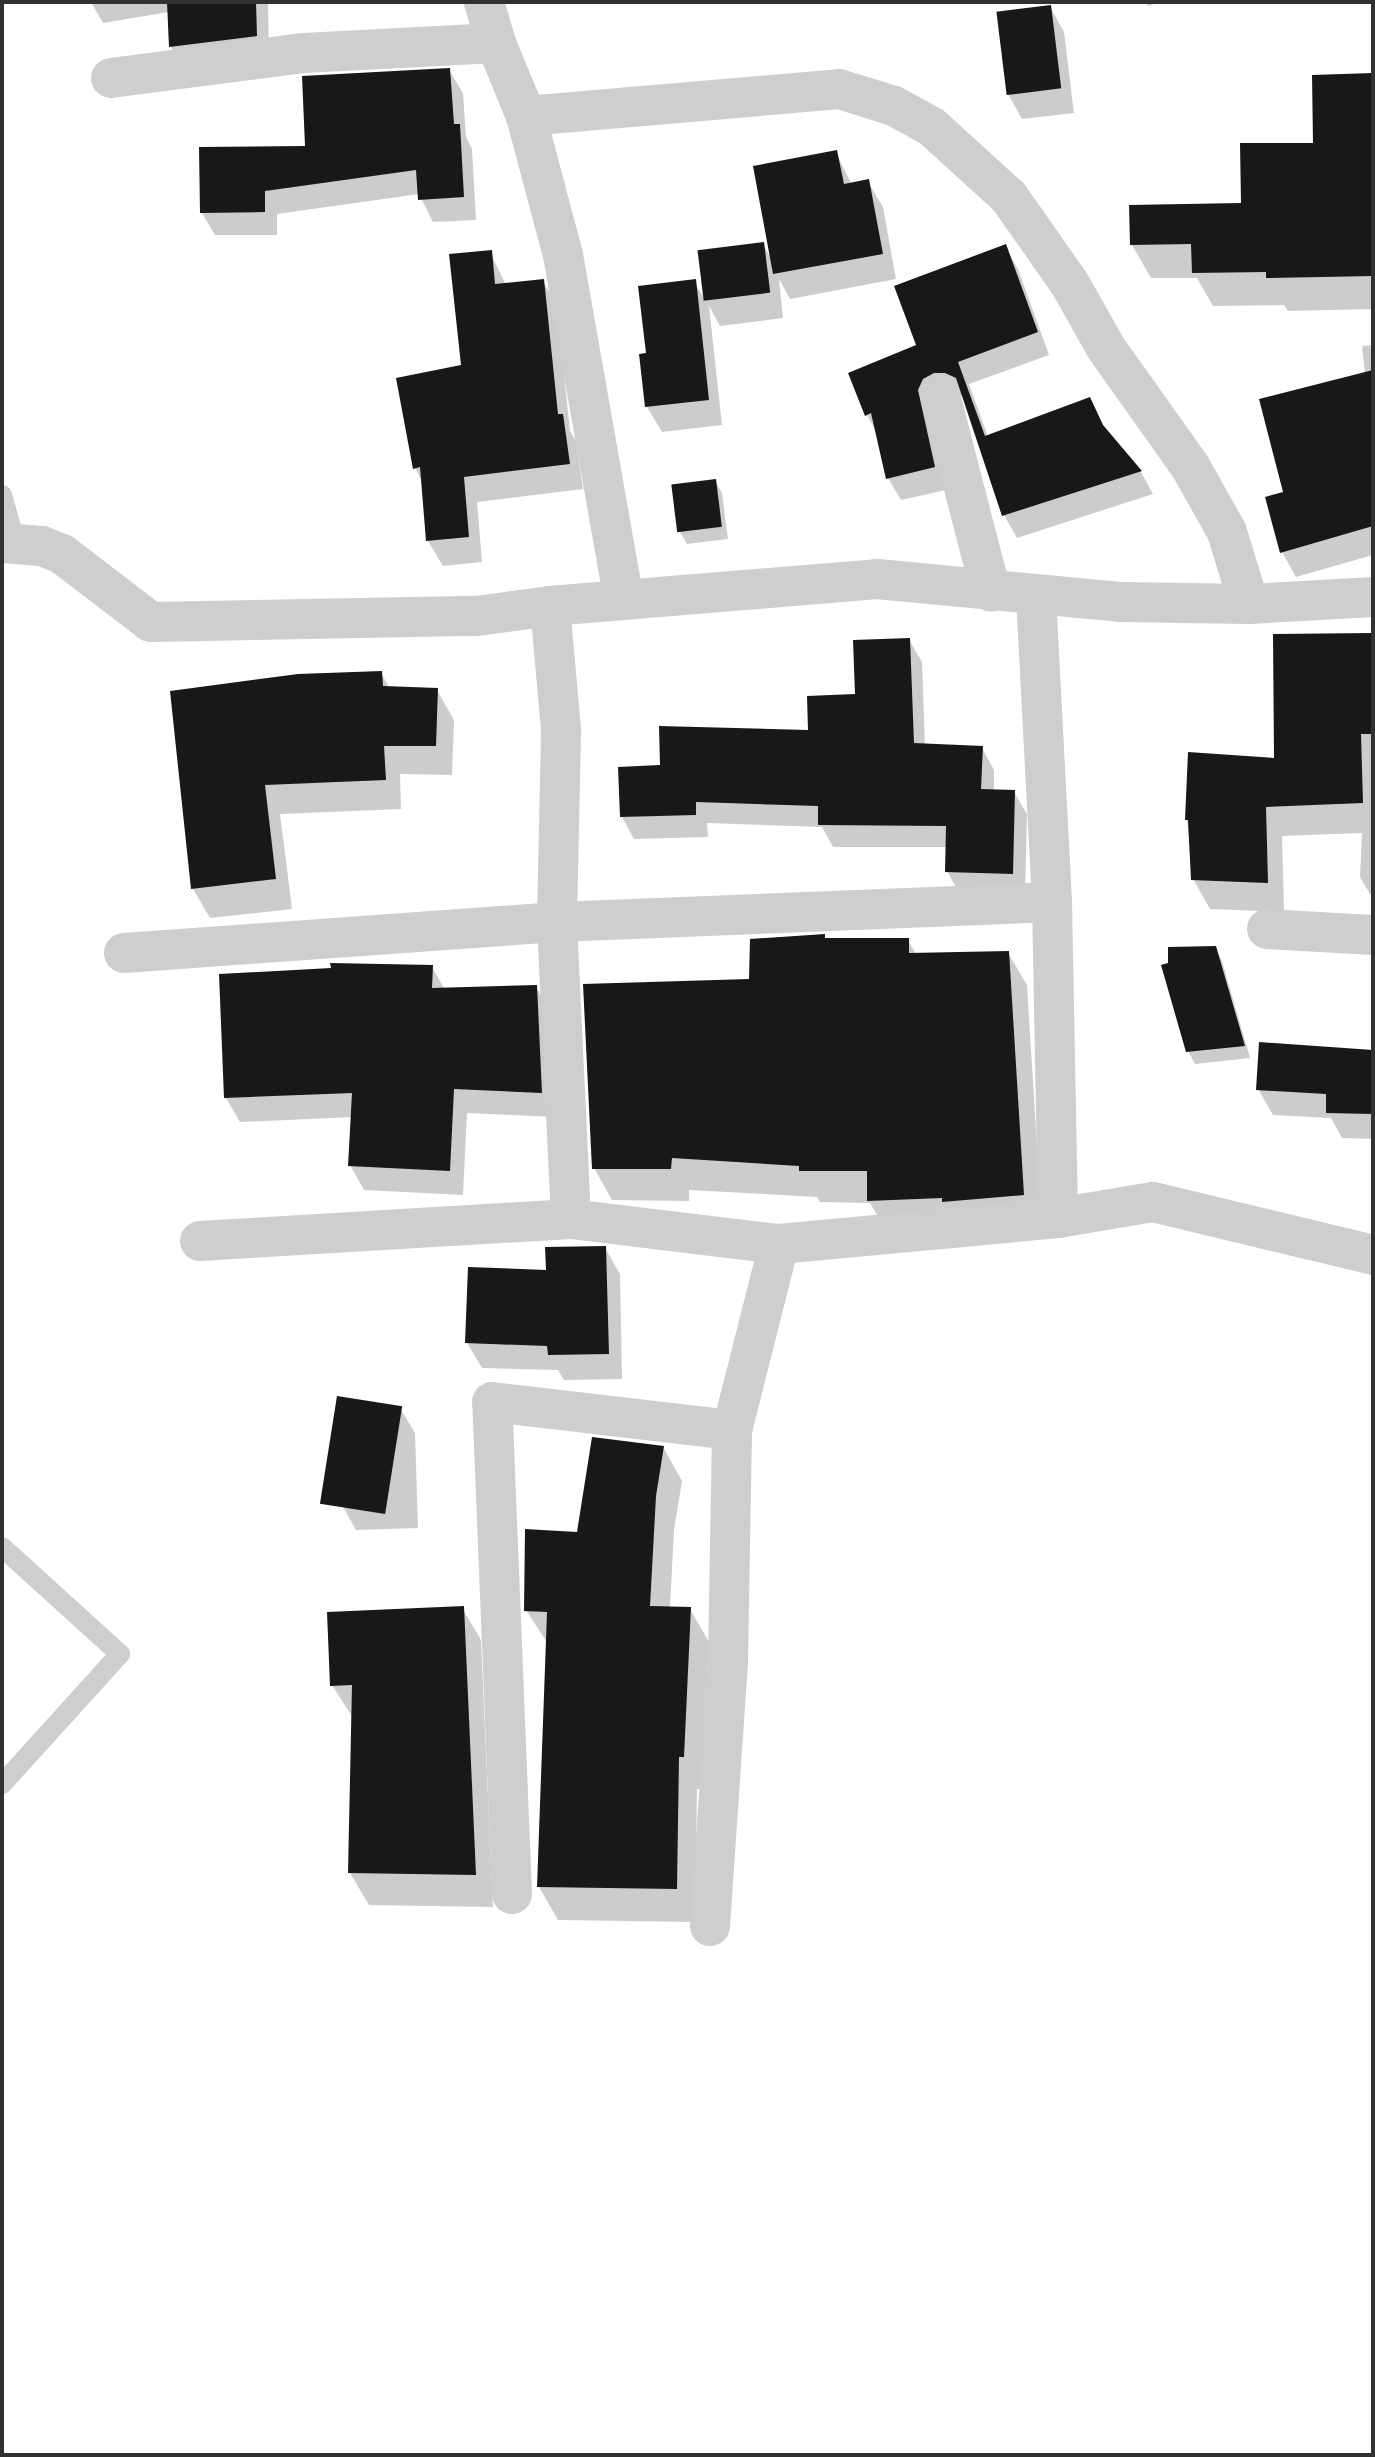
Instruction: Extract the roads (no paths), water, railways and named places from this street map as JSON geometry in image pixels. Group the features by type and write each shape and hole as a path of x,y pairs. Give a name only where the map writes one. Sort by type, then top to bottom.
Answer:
{"street":[{"path":"484,2 496,43 526,116 563,255 624,600"},
{"path":"111,78 304,53 496,43"},
{"path":"526,116 839,89 894,106 932,127 1009,197 1070,284 1106,348 1190,466 1227,532 1249,604"},
{"path":"940,395 991,592"},
{"path":"9,542 62,554 151,622 477,616 550,606 877,579 1120,602 1249,604 1373,597"},
{"path":"1036,596 1052,902 1058,1218"},
{"path":"550,606 561,730 557,922 571,1219"},
{"path":"124,953 557,922 1052,902"},
{"path":"1267,929 1373,935"},
{"path":"200,1241 571,1219 779,1244 1058,1218 1153,1202 1373,1255"},
{"path":"710,1926 728,1661 732,1430 779,1244"},
{"path":"512,1894 492,1402 613,1413 732,1430"}],"lane":[{"path":"2,495 9,542"},
{"path":"2,1547 120,1654 2,1784"}]}
